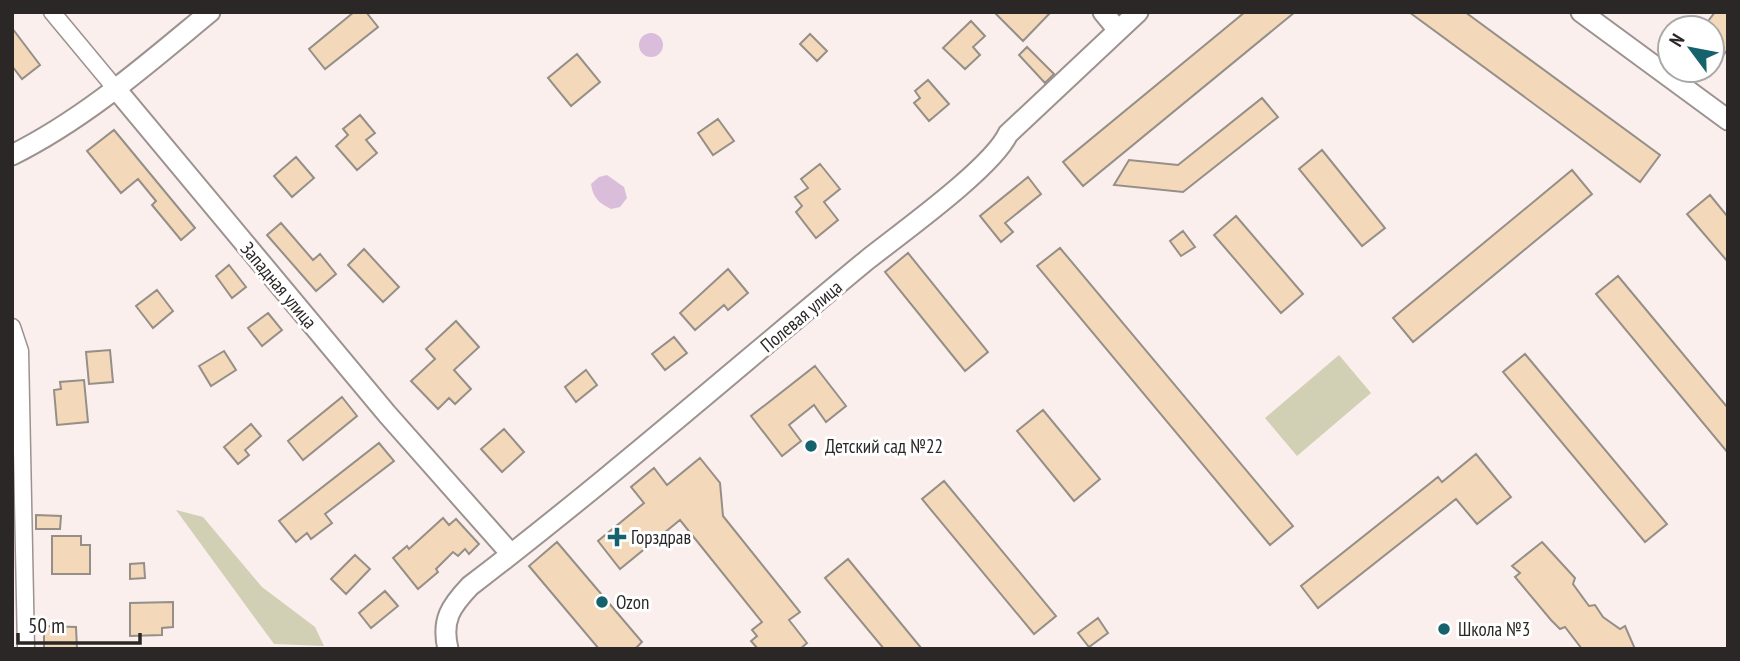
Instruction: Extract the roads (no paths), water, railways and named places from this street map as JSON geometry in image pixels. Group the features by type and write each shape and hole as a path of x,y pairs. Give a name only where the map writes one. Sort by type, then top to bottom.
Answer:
{"street":[{"name":"Западная улица","path":"52,12 380,405 511,554"},
{"path":"12,155 60,130 116,89 210,12"},
{"path":"1103,12 1117,29"},
{"name":"Полевая улица","path":"448,649 444,627 451,606 470,586 676,421 1002,148 1008,134 1138,12"},
{"path":"1581,12 1728,120"},
{"path":"12,327 20,351 26,649"}],"place":[{"name":"Детский сад №22","path":"811,446"},
{"name":"Горздрав","path":"617,537"},
{"name":"Ozon","path":"602,602"},
{"name":"Школа №3","path":"1444,629"}]}
